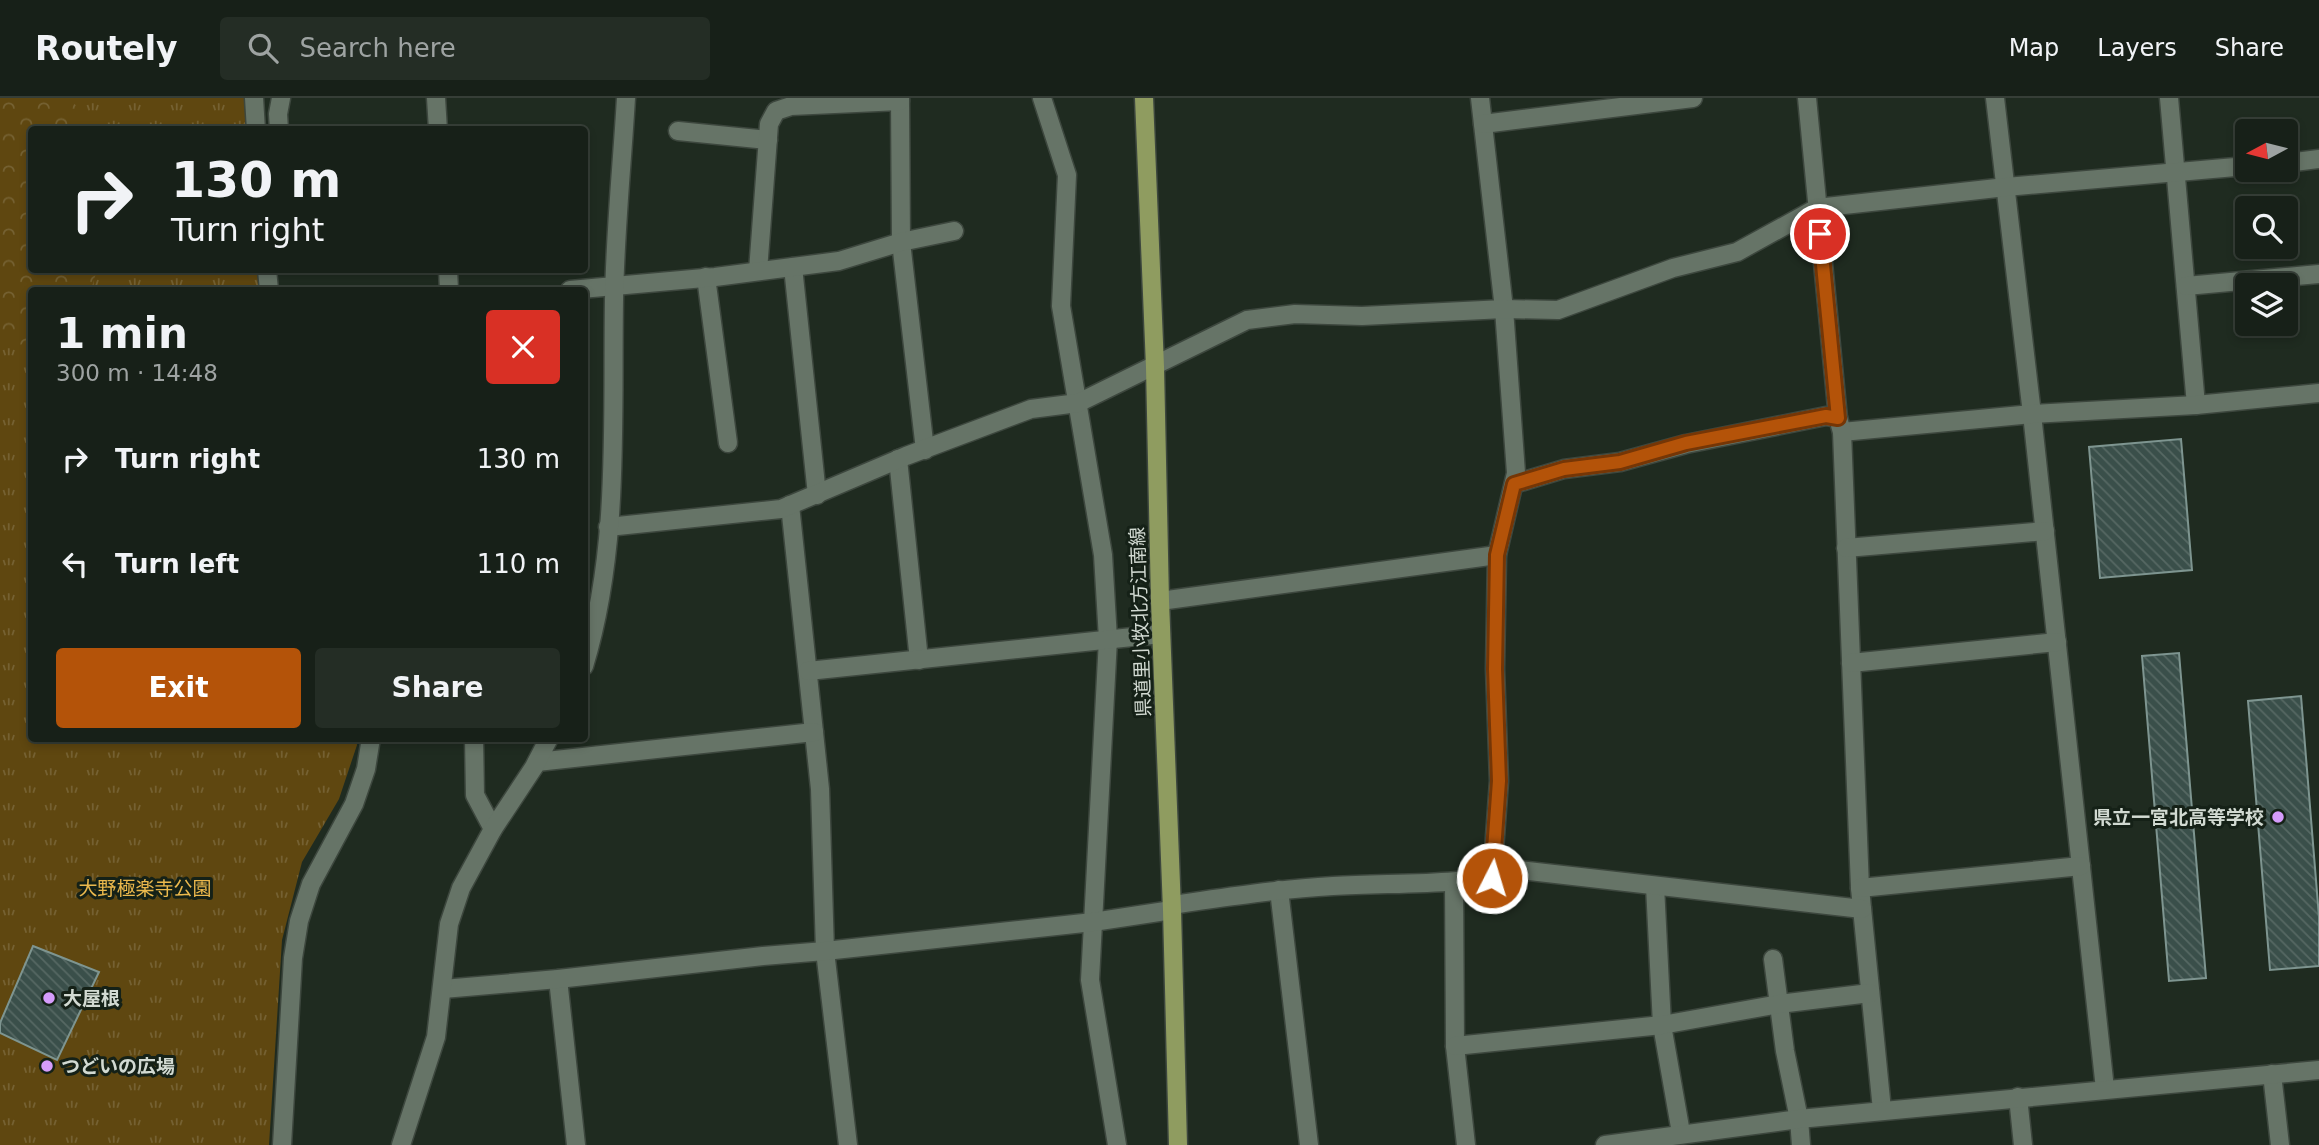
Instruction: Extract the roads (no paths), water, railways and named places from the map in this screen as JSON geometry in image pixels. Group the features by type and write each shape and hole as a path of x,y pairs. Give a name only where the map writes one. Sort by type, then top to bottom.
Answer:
{"main road":[{"name":"県道里小牧北方江南線","path":"1144,98 1178,1145"}],"street":[{"path":"254,98 256,126"},
{"path":"279,126 281,98"},
{"path":"436,98 438,126"},
{"path":"588,650 600,604 608,527 613,437 615,246 626,98"},
{"path":"1042,98 1067,175 1061,306 1103,555 1108,639 1090,980 1117,1145"},
{"path":"1480,98 1504,309 1516,473 1497,555 1495,669 1499,781 1492,878"},
{"path":"1483,124 1693,98"},
{"path":"1807,98 1840,425 1860,888 1882,1110"},
{"path":"1995,98 2105,1089"},
{"path":"2169,98 2196,405"},
{"path":"758,271 769,124 776,111 791,106 900,99 901,243 925,450"},
{"path":"678,131 768,140"},
{"path":"2298,162 2319,159"},
{"path":"608,527 781,509 898,459 1031,409 1078,403 1247,320 1295,314 1362,316 1504,309 1558,310 1673,268 1737,252 1817,208 2006,187 2235,167"},
{"path":"588,289 839,261 954,231"},
{"path":"793,267 817,495"},
{"path":"2186,286 2319,274"},
{"path":"706,278 728,443"},
{"path":"1514,484 1564,469 1620,462 1686,443 1826,416 1840,425 2196,405 2319,393"},
{"path":"898,459 919,660"},
{"path":"790,505 820,789 825,951 848,1145"},
{"path":"1846,548 2045,531"},
{"path":"1160,601 1497,555"},
{"path":"808,671 1161,634"},
{"path":"1851,663 2057,642"},
{"path":"537,761 814,732"},
{"path":"282,1145 293,958 299,921 311,884 354,804 366,769 370,742"},
{"path":"474,742 475,795 494,829"},
{"path":"401,1145 436,1037 449,924 461,888 547,742"},
{"path":"1860,888 2081,866"},
{"path":"443,989 1093,922 1279,890 1454,882 1492,878 1520,870 1862,909"},
{"path":"1454,882 1455,1046 1466,1145"},
{"path":"1655,886 1662,1025 1681,1133"},
{"path":"1279,890 1309,1145"},
{"path":"1773,959 1801,1145"},
{"path":"558,979 576,1145"},
{"path":"1455,1046 1662,1025 1779,1004 1870,993"},
{"path":"1605,1145 1681,1133 1882,1110 2319,1070"},
{"path":"2272,1074 2280,1145"},
{"path":"2018,1097 2023,1145"}],"place":[{"name":"県立一宮北高等学校","path":"2278,817"},
{"name":"大屋根","path":"49,998"},
{"name":"つどいの広場","path":"47,1066"}],"park label":[{"name":"大野極楽寺公園","path":"145,888"}]}
